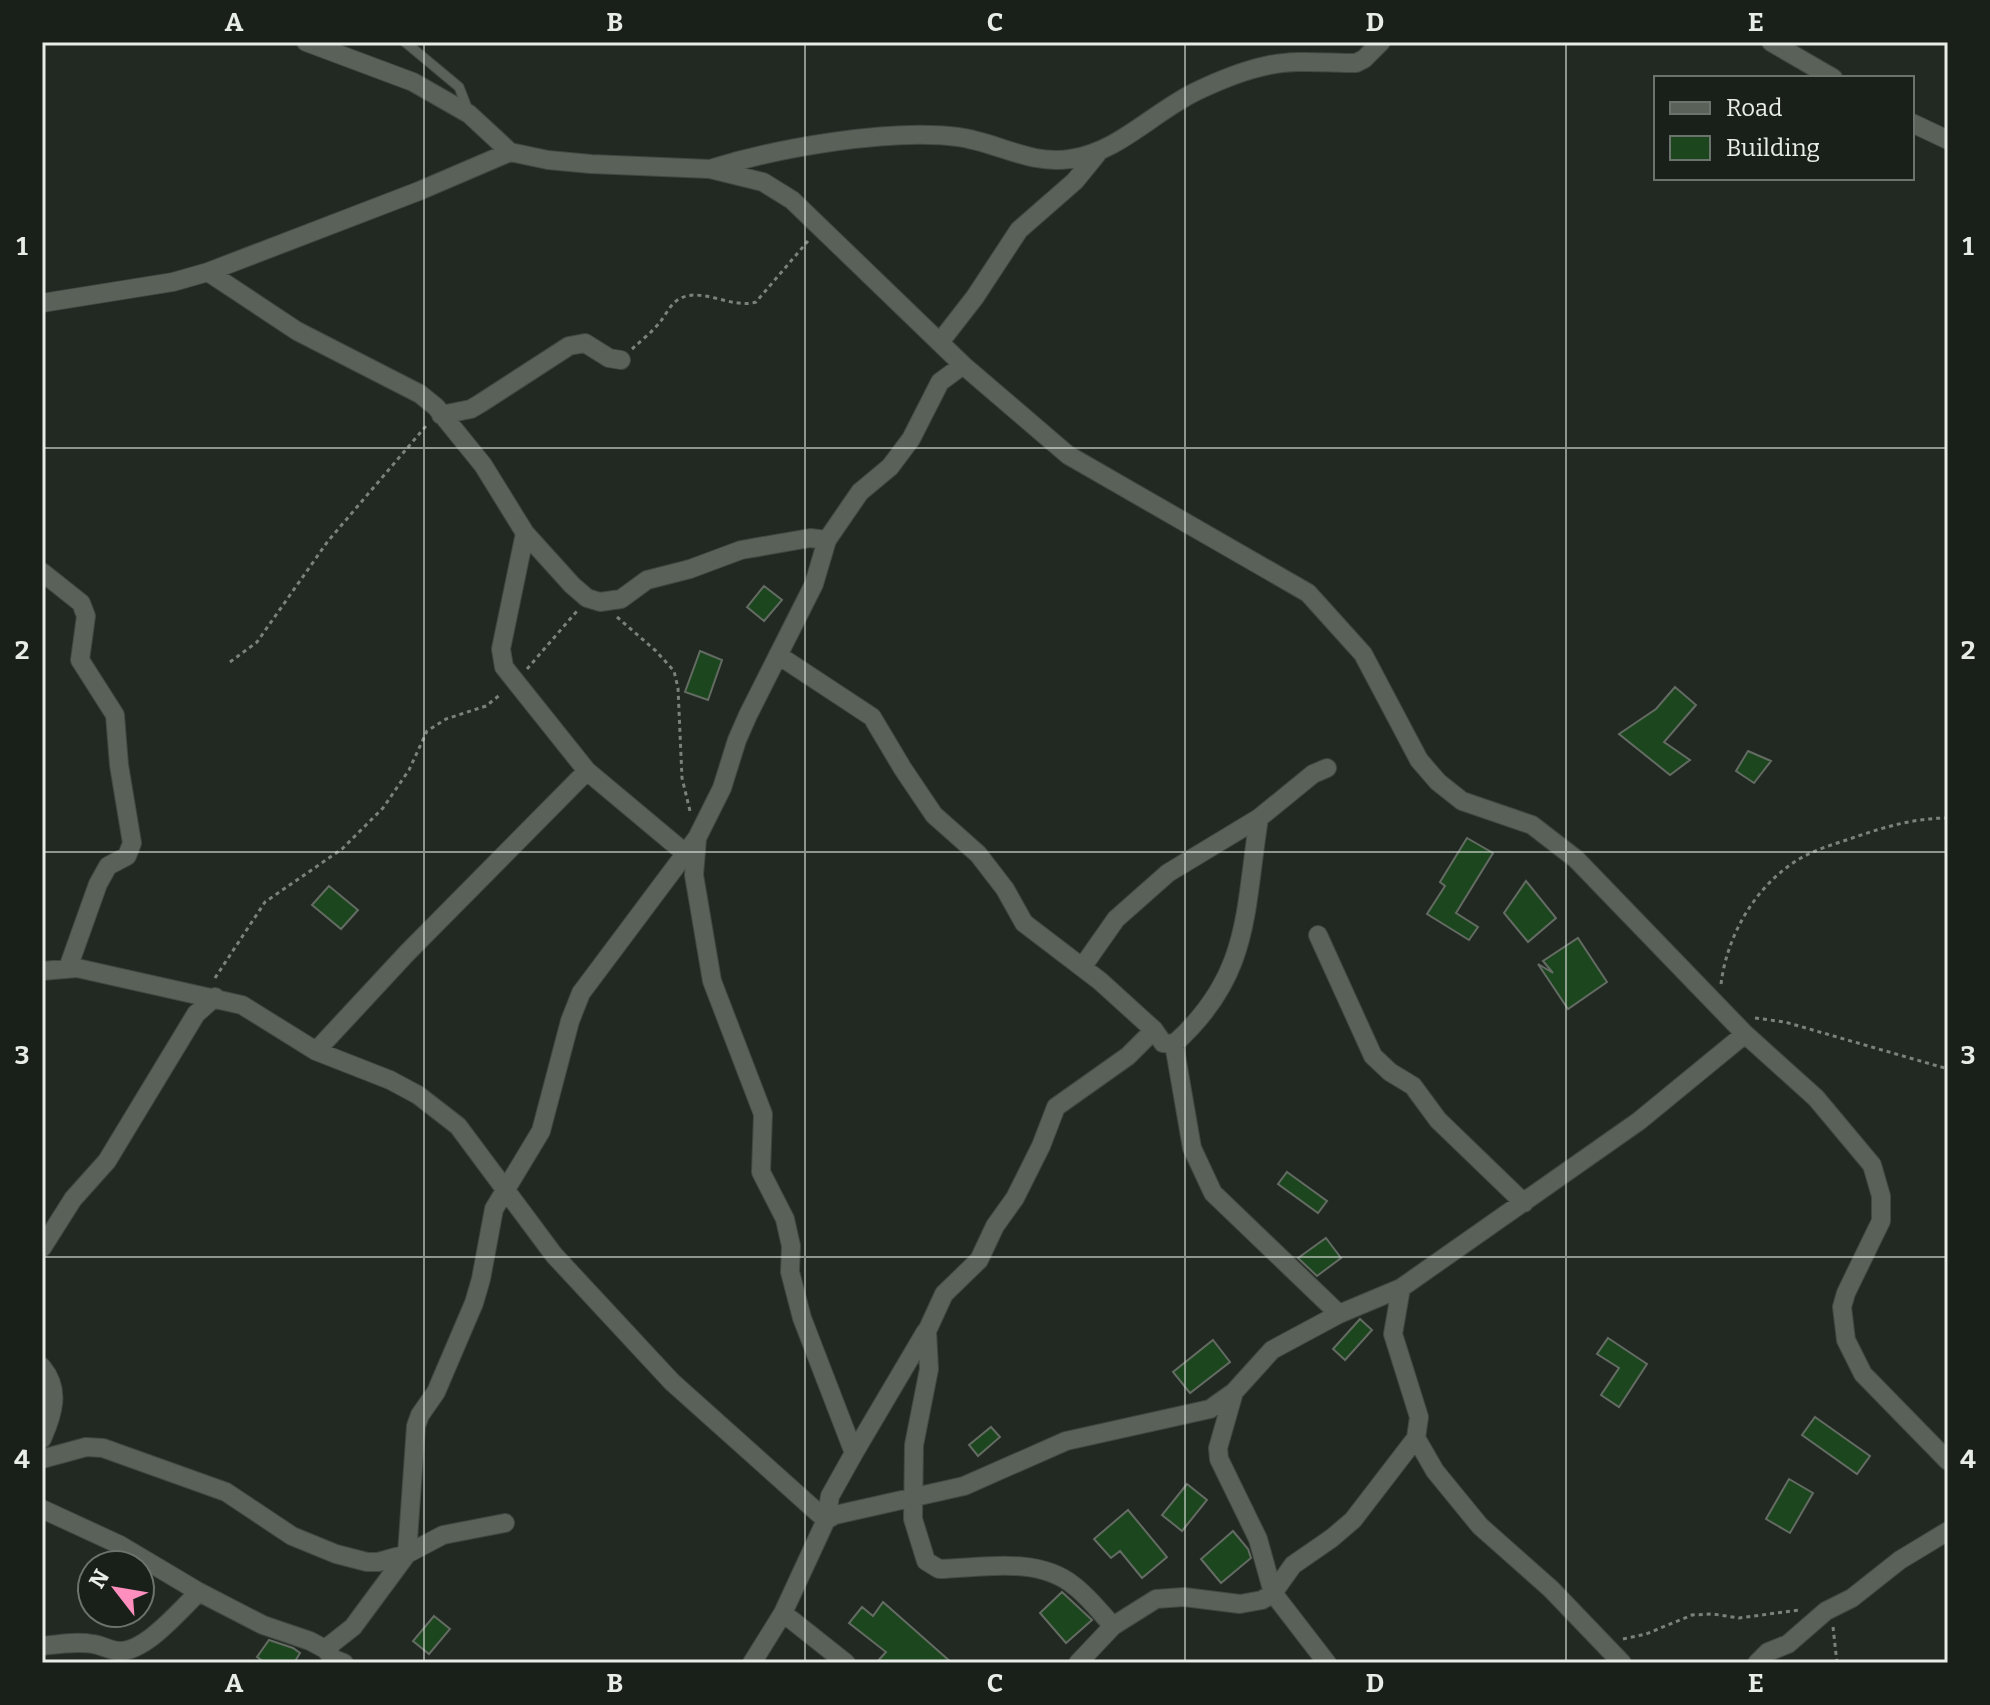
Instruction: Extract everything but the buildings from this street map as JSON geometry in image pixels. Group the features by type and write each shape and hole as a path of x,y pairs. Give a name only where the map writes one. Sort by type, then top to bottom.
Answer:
{"street":[{"path":"306,42 387,70 469,114 510,152 591,164 710,169 775,188 792,200 963,365 1068,455 1308,593 1363,654 1419,760 1438,782 1462,801 1532,825 1576,859 1745,1034 1816,1098 1872,1165 1881,1196 1881,1221 1846,1293 1842,1307 1846,1340 1863,1374 1948,1461"},
{"path":"940,342 975,297 1019,230 1075,181 1097,154 1195,92 1234,76 1267,65 1356,63 1381,42"},
{"path":"1771,42 1830,76"},
{"path":"1914,124 1948,140"},
{"path":"710,169 762,154 923,135 973,140 1034,159 1066,160 1097,154"},
{"path":"42,303 173,282 208,272 419,191 510,152"},
{"path":"208,272 297,331 420,394 483,465 525,533 572,585 593,600 621,599 647,580 690,569 741,550 810,538 827,540"},
{"path":"441,415 471,409 569,346 585,343 609,358 621,360"},
{"path":"325,1649 353,1627 407,1554 416,1426 436,1392 474,1303 494,1209 541,1131 570,1021 581,993 691,845 722,788 737,740 814,584 827,540 860,492 890,467 911,439 940,382 963,365"},
{"path":"525,533 501,649 504,667 587,771 691,845 707,959 716,994 763,1114 761,1172 785,1219 791,1246 790,1272 802,1318 854,1453"},
{"path":"42,572 81,603 86,616 80,660 115,715 119,765 132,843 127,856 108,866 98,884 68,968"},
{"path":"778,655 872,717 934,815 978,854 1005,889 1024,923 1083,966 1154,1030 1163,1043 1174,1044"},
{"path":"1083,966 1116,919 1168,873 1259,818 1313,774 1327,768"},
{"path":"316,1051 407,953 587,771"},
{"path":"1174,1044 1216,998 1242,939 1259,818"},
{"path":"1318,935 1373,1056 1413,1086 1446,1129 1524,1203"},
{"path":"42,971 68,968 242,1005 316,1051 390,1080 418,1095 458,1126 554,1255 672,1382 826,1520"},
{"path":"42,1248 73,1199 107,1161 210,996"},
{"path":"752,1663 783,1613 826,1520 830,1496 927,1331 944,1294 979,1260 995,1226 1015,1198 1056,1107 1128,1056 1154,1030"},
{"path":"826,1520 835,1515 978,1481 1066,1441 1210,1409 1234,1392 1272,1350 1339,1314 1401,1288 1639,1121 1745,1034"},
{"path":"1174,1044 1192,1148 1213,1193 1339,1314"},
{"path":"1078,1663 1113,1626 1156,1599 1184,1597 1240,1604 1262,1600 1273,1593 1293,1565 1353,1520 1416,1438 1419,1417 1393,1334 1401,1288"},
{"path":"927,1331 929,1369 914,1445 914,1526 921,1551 932,1566 939,1569 1025,1566 1055,1573 1075,1586 1113,1626"},
{"path":"42,1367 53,1387 54,1400 42,1439"},
{"path":"1234,1392 1218,1448 1219,1459 1258,1539 1273,1593 1327,1663"},
{"path":"1416,1438 1435,1471 1480,1526 1551,1589 1622,1663"},
{"path":"42,1459 86,1447 103,1448 226,1492 292,1536 336,1554 378,1562 407,1554 443,1535 505,1523"},
{"path":"42,1509 120,1545 199,1592 263,1625 310,1641 344,1663"},
{"path":"1757,1663 1768,1652 1788,1644 1831,1608 1861,1592 1900,1560 1948,1531"},
{"path":"42,1646 92,1643 118,1651 136,1648 199,1592"},
{"path":"783,1613 846,1663"}],"lane":[{"path":"405,42 459,87 469,114"}],"path":[{"path":"621,360 655,328 674,302 682,298 697,295 747,305 756,302 820,227"},
{"path":"230,662 257,642 328,541 430,421 441,415"},
{"path":"210,996 265,902 342,849 383,808 409,770 427,731 446,719 486,706 514,683 593,600 656,651 674,671 678,688 682,778 691,845"},
{"path":"1948,818 1924,818 1883,827 1819,850 1788,868 1767,887 1741,922 1724,960 1724,1011 1785,1022 1948,1069"},
{"path":"1603,1643 1646,1634 1692,1615 1739,1618 1831,1608 1837,1663"}]}
